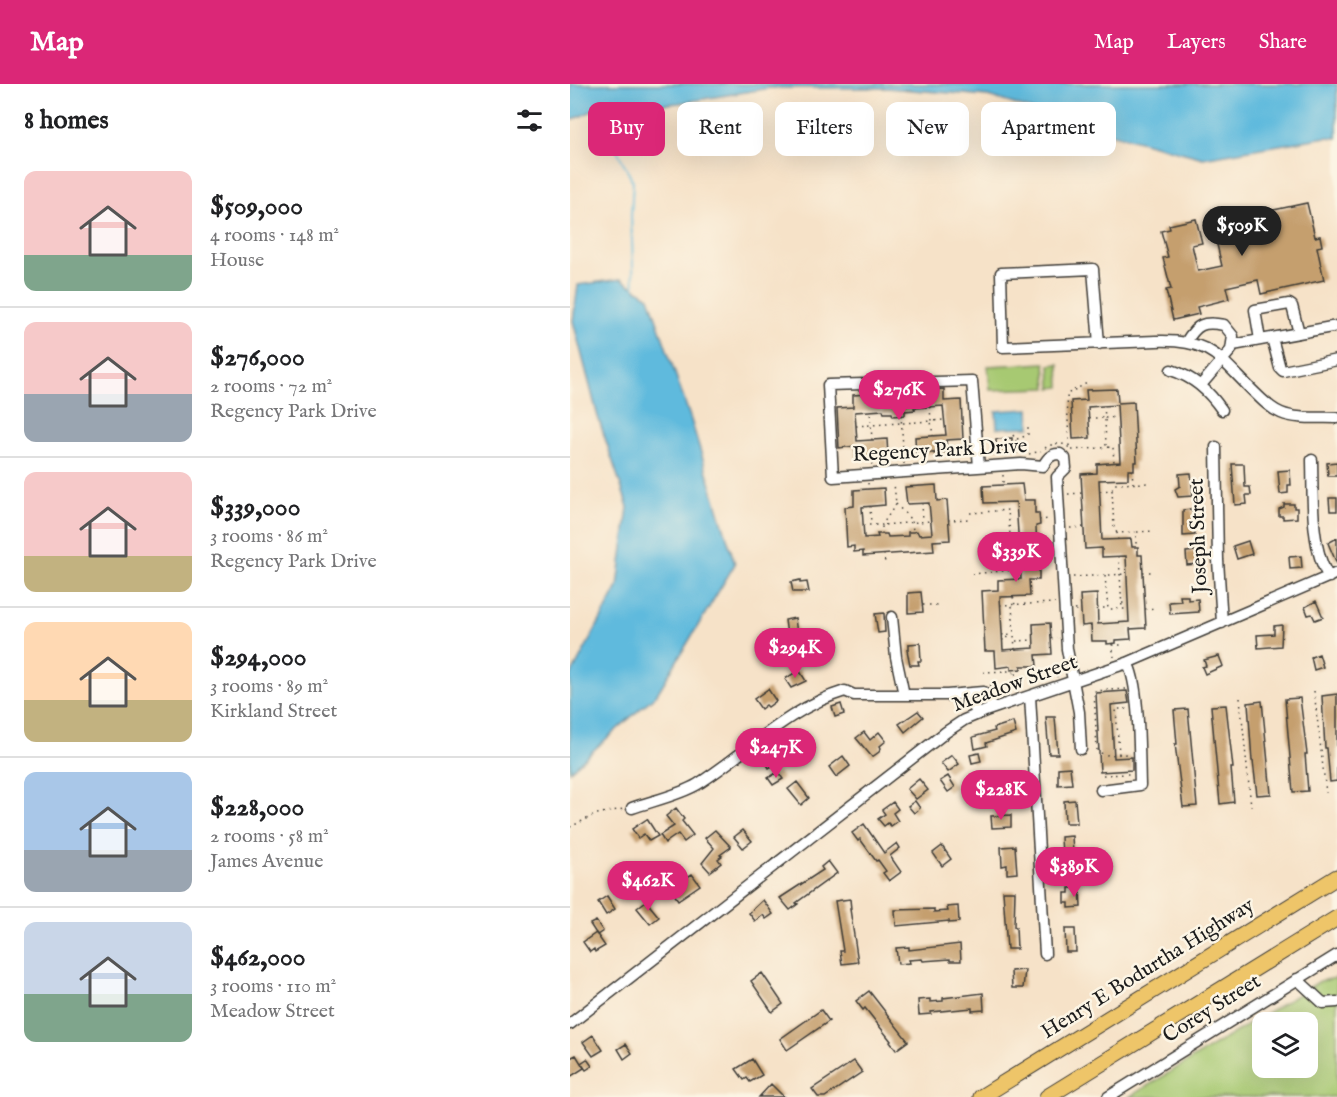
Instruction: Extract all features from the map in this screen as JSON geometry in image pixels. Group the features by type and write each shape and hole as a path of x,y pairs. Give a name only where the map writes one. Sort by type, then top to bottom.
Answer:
{"highway":[{"name":"Henry E Bodurtha Highway","path":"981,1097 1337,877"},
{"path":"1047,1097 1337,918"}],"street":[{"path":"1099,344 1093,269 1001,273 1003,346 1099,344 1169,341 1186,342 1223,359 1261,399 1279,412 1301,417 1337,418"},
{"path":"1260,340 1254,310 1289,304 1292,306 1299,333"},
{"path":"1186,342 1193,330 1200,325 1213,323 1224,325 1233,336 1233,345 1201,385"},
{"path":"1233,345 1337,326"},
{"path":"1272,338 1280,368 1283,371 1337,360"},
{"path":"1171,370 1187,375 1201,385 1222,410"},
{"name":"Regency Park Drive","path":"979,467 972,381 828,385 833,477 1031,464 1043,466 1052,455 1064,456 1066,466 1057,477 1067,649 1079,712 1081,749"},
{"name":"Joseph Street","path":"1216,447 1218,560 1222,623"},
{"path":"1312,460 1313,505 1319,558 1333,575"},
{"name":"Meadow Street","path":"570,1024 946,732 978,714 1027,692 1074,683 1127,663 1333,575"},
{"path":"892,617 896,657 904,695"},
{"path":"1101,790 1140,785 1135,688 1127,663"},
{"path":"632,808 695,786 731,762 786,719 826,698 846,691 854,695 983,692 994,708"},
{"path":"1027,692 1045,954"},
{"path":"966,694 978,714"},
{"name":"Corey Street","path":"1108,1097 1337,955"},
{"path":"1298,979 1323,1003 1337,1002"}],"path":[{"path":"1089,381 1066,394 1069,447 1072,452 1113,447 1114,463"},
{"path":"1104,406 1106,448"},
{"path":"930,407 933,436"},
{"path":"870,411 872,440"},
{"path":"901,415 904,465"},
{"path":"1089,418 1118,417"},
{"path":"1068,419 1072,420"},
{"path":"856,426 945,420"},
{"path":"1016,440 1028,435 1028,427"},
{"path":"1013,435 1016,440 1017,455 1019,455"},
{"path":"1029,454 1055,443 1069,447"},
{"path":"933,453 934,463"},
{"path":"873,457 873,466"},
{"path":"1132,470 1133,484"},
{"path":"1003,472 1003,485"},
{"path":"882,534 882,525 896,504 894,473"},
{"path":"997,474 1010,473"},
{"path":"1114,480 1112,490 1114,528 1118,533 1118,540"},
{"path":"1115,484 1151,483"},
{"path":"1100,491 1112,490"},
{"path":"1064,494 1082,493"},
{"path":"922,503 923,522"},
{"path":"896,504 912,522 913,532"},
{"path":"870,506 871,525"},
{"path":"970,513 1008,510 1013,579"},
{"path":"1039,520 1053,519 1051,512"},
{"path":"948,520 970,519"},
{"path":"863,525 931,521"},
{"path":"1070,534 1068,528 1083,527 1084,523"},
{"path":"1136,531 1136,545"},
{"path":"1118,533 1153,531"},
{"path":"1053,551 1054,566"},
{"path":"884,554 885,564"},
{"path":"1119,556 1122,609"},
{"path":"1041,558 1055,558"},
{"path":"1012,560 1020,560"},
{"path":"972,574 1012,570"},
{"path":"1143,572 1155,572"},
{"path":"1064,577 1127,574"},
{"path":"1105,575 1108,608"},
{"path":"1013,597 1015,649"},
{"path":"1000,605 1056,603 1055,597"},
{"path":"1121,603 1128,603"},
{"path":"923,606 941,605"},
{"path":"1097,608 1129,609"},
{"path":"1145,609 1157,608"},
{"path":"1074,617 1072,610 1081,609"},
{"path":"1051,639 1058,638 1057,631"},
{"path":"1002,640 1007,639 1008,634"},
{"path":"1002,635 1014,634"},
{"path":"1015,641 1034,640"},
{"path":"1114,660 1112,644 1120,645 1120,640"},
{"path":"1055,680 1060,674 1059,656"},
{"path":"1008,667 1009,671"},
{"path":"1016,670 1017,689"},
{"path":"983,672 1016,673"},
{"path":"988,683 999,690 1017,689 1027,692"},
{"path":"1135,688 1094,691 1097,750 1104,755 1138,754"},
{"path":"1314,691 1326,793"},
{"path":"1240,698 1251,806"},
{"path":"1119,755 1116,709 1136,709"},
{"path":"1103,775 1140,773"},
{"path":"570,827 597,814 632,808"}],"green space":[{"path":"1045,363 1047,388 990,390 988,366"},
{"path":"1059,364 1060,387 1051,388 1050,365"},
{"path":"1337,978 1337,1097 1129,1097 1252,1022 1252,1078 1318,1078 1318,1012 1269,1012 1320,981"}],"water":[{"path":"570,84 1337,84 1337,138 1326,137 1203,158 1116,135 1116,102 1007,102 988,96 886,88 770,88 665,104 665,102 588,102 588,113 570,121"},
{"path":"621,279 649,297 691,420 735,564 657,694 570,771 570,677 618,587 628,507 598,417 573,321 578,285"},
{"path":"1029,409 1030,427 997,428 996,411"}],"building":[{"path":"1307,203 1315,237 1320,236 1322,246 1317,247 1324,280 1261,294 1258,280 1226,287 1229,299 1197,307 1199,314 1173,320 1166,290 1171,289 1163,258 1168,257 1161,231 1170,229 1169,225 1196,219 1202,243 1192,245 1198,271 1222,266 1212,223"},
{"path":"944,389 944,401 961,400 963,439 946,440 947,452 916,454 915,437 946,435 943,406 914,408 915,410 905,411 905,415 893,416 892,413 884,413 883,410 855,412 857,441 887,439 888,456 856,458 855,446 839,448 837,408 853,407 853,395 883,393 883,396"},
{"path":"1117,389 1118,403 1134,402 1137,462 1134,462 1134,470 1128,470 1128,479 1099,480 1102,540 1131,539 1132,547 1138,547 1138,555 1142,555 1146,628 1130,629 1131,639 1116,640 1116,643 1107,644 1107,641 1092,641 1091,625 1082,626 1080,595 1097,594 1098,624 1129,622 1126,556 1102,557 1102,548 1085,549 1081,474 1097,473 1097,464 1120,462 1117,405 1088,407 1090,438 1073,439 1071,401 1087,400 1086,390"},
{"path":"1012,438 1012,448 996,448 996,439"},
{"path":"1337,462 1337,476 1328,476 1327,463"},
{"path":"1232,464 1244,464 1245,487 1250,487 1251,495 1246,495 1247,504 1235,505"},
{"path":"1290,470 1291,485 1288,485 1288,493 1280,494 1278,471"},
{"path":"1191,473 1193,496 1178,497 1175,489 1180,486 1179,474"},
{"path":"1022,484 1024,500 1035,500 1035,513 1039,513 1040,525 1036,526 1037,552 1041,552 1042,565 1039,566 1039,580 1029,580 1030,596 1000,597 1003,650 1034,648 1033,624 1050,623 1052,654 1036,655 1037,666 1021,666 1021,669 1011,670 1011,666 996,668 995,651 985,651 982,591 998,590 998,580 1021,579 1016,502 984,503 983,486"},
{"path":"936,485 937,501 947,500 950,540 933,541 934,551 863,556 863,551 854,552 854,546 847,547 845,507 854,506 854,490 884,488 885,505 862,507 864,538 878,537 877,534 887,534 888,537 908,536 908,532 917,531 919,535 932,534 929,503 907,504 905,487"},
{"path":"1329,498 1337,498 1337,511 1330,511"},
{"path":"1284,504 1294,504 1294,508 1297,508 1297,518 1283,519 1283,516 1279,516 1279,509 1284,507"},
{"path":"1192,509 1195,535 1183,536 1183,510"},
{"path":"1337,538 1337,564 1328,543"},
{"path":"1248,541 1252,554 1237,559 1233,546"},
{"path":"1196,551 1197,564 1187,565 1186,552"},
{"path":"1301,556 1302,568 1290,569 1289,557"},
{"path":"800,580 800,583 807,582 809,592 793,592 791,582"},
{"path":"921,592 923,612 908,613 908,593"},
{"path":"1180,596 1188,596 1188,600 1198,599 1199,612 1170,614 1169,602 1181,601"},
{"path":"1316,601 1323,617 1315,620 1312,614 1308,615 1305,607"},
{"path":"884,613 885,632 878,633 875,614"},
{"path":"795,618 797,634 787,635 785,620"},
{"path":"1282,625 1281,646 1258,648 1257,635 1274,634 1274,626"},
{"path":"920,643 921,661 918,661 919,665 910,665 907,650 909,650 909,644"},
{"path":"1319,654 1323,667 1314,670 1311,657"},
{"path":"1219,656 1223,666 1205,674 1202,667 1206,666 1204,660"},
{"path":"799,670 806,681 791,688 785,679"},
{"path":"768,689 776,701 761,709 754,699"},
{"path":"1127,691 1129,703 1111,705 1114,758 1132,757 1132,770 1100,772 1096,693"},
{"path":"1337,694 1337,781 1330,782 1327,748 1325,748 1322,696"},
{"path":"1300,698 1307,754 1305,754 1308,791 1293,792 1285,699"},
{"path":"1262,701 1271,794 1257,795 1248,703"},
{"path":"841,704 844,714 835,717 832,707"},
{"path":"1226,705 1234,802 1220,804 1211,706"},
{"path":"1188,709 1197,806 1183,807 1175,744 1177,744 1174,710"},
{"path":"918,711 923,717 905,732 899,724"},
{"path":"1046,717 1055,717 1058,754 1049,754"},
{"path":"1013,722 1016,733 975,749 973,737 995,731 994,728"},
{"path":"864,732 870,740 879,732 886,741 880,746 879,752 872,757 856,738"},
{"path":"790,742 796,752 769,768 763,758"},
{"path":"979,753 981,761 972,763 970,755"},
{"path":"952,755 959,764 948,772 941,763"},
{"path":"843,756 850,766 836,777 829,767"},
{"path":"1070,767 1072,784 1058,785 1058,768"},
{"path":"778,772 783,779 773,785 768,778"},
{"path":"948,776 955,787 948,792 940,781"},
{"path":"919,779 928,790 916,799 907,789"},
{"path":"797,782 809,798 801,805 788,789"},
{"path":"1016,785 1017,788 1019,787 1020,794 1017,794 1017,797 1006,798 1005,786"},
{"path":"1075,800 1077,823 1065,823 1064,801"},
{"path":"915,801 920,808 914,813 908,806"},
{"path":"893,802 898,809 893,813 898,821 891,826 888,823 884,826 878,819 885,814 882,810"},
{"path":"676,808 684,819 682,821 693,835 684,842 678,834 665,843 660,835 674,826 666,816"},
{"path":"1011,815 1011,827 992,828 991,816"},
{"path":"647,819 658,836 649,841 644,834 638,838 632,829"},
{"path":"864,824 884,853 897,843 900,848 890,856 901,872 889,881 883,873 886,871 878,860 876,861 860,839 858,841 852,833"},
{"path":"715,830 731,847 720,855 722,856 718,859 721,863 710,872 702,863 714,848 705,838"},
{"path":"743,830 752,841 743,848 734,837"},
{"path":"1072,836 1073,854 1062,855 1061,837"},
{"path":"942,846 951,859 942,866 933,853"},
{"path":"1015,846 1017,873 1007,874 1007,865 1002,866 1001,847"},
{"path":"828,861 837,873 790,910 780,898 823,870 821,867"},
{"path":"692,874 700,885 678,900 670,888"},
{"path":"1069,888 1080,888 1081,907 1069,908 1069,903 1065,903 1065,893 1069,893"},
{"path":"1003,891 1015,891 1014,927 1016,927 1017,949 1007,949"},
{"path":"607,896 615,909 606,915 598,902"},
{"path":"850,899 858,962 842,964 840,951 843,951 835,901"},
{"path":"763,900 773,914 766,919 763,915 755,921 749,913"},
{"path":"646,901 659,917 650,924 637,908"},
{"path":"958,906 959,922 896,926 895,910 934,909 934,912 948,911 947,907"},
{"path":"596,921 603,931 597,935 590,924"},
{"path":"1065,929 1075,929 1076,952 1066,952"},
{"path":"596,933 605,946 595,952 594,949 590,952 583,942"},
{"path":"960,944 961,961 950,961 950,959 923,961 922,959 898,964 896,948 909,947 909,950"},
{"path":"1025,970 1023,988 1012,988 1011,971"},
{"path":"762,973 783,1004 772,1012 751,981"},
{"path":"869,991 908,1041 896,1050 865,1008 863,1010 856,1001"},
{"path":"983,993 984,1010 972,1011 972,1008 919,1015 918,1000 943,1001 943,998"},
{"path":"821,1010 829,1021 787,1050 780,1039"},
{"path":"593,1035 603,1050 593,1056 583,1042"},
{"path":"626,1044 632,1053 624,1059 618,1049"},
{"path":"576,1055 584,1068 570,1077 570,1058"},
{"path":"587,1059 592,1066 586,1070 581,1063"},
{"path":"752,1059 762,1075 750,1082 747,1078 744,1080 736,1069"},
{"path":"854,1061 862,1072 825,1097 818,1097 812,1089"},
{"path":"771,1084 784,1097 759,1097"}],"waterway":[{"path":"620,156 633,182 631,216 634,290"}]}
